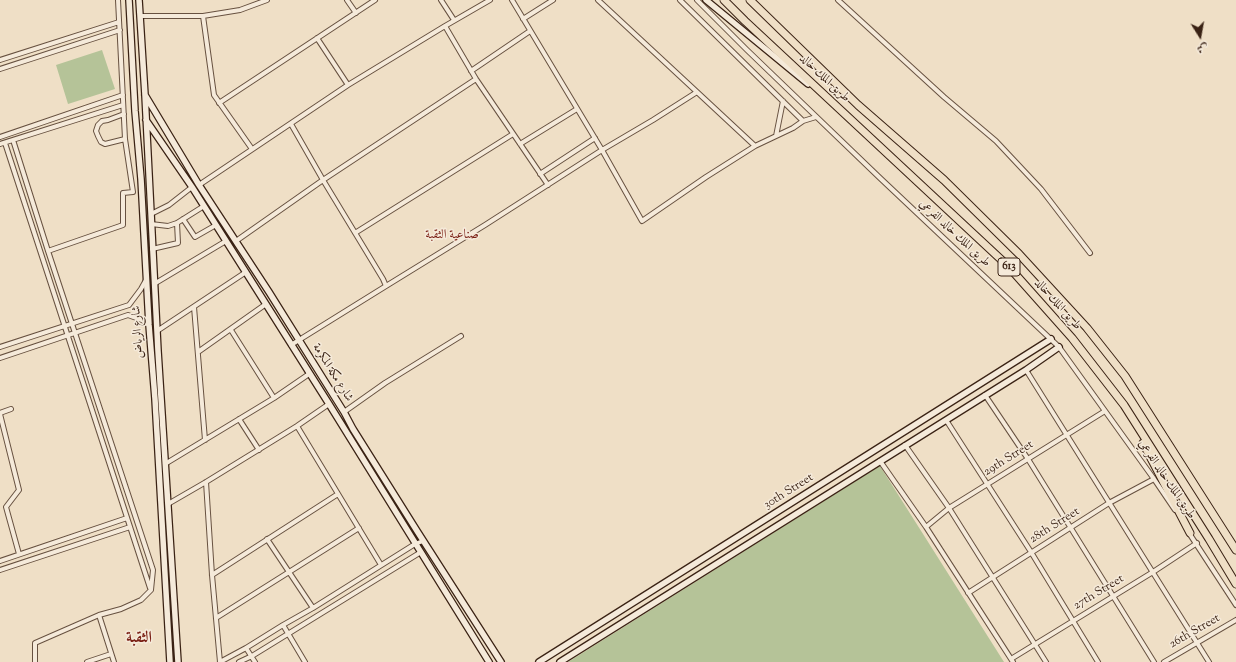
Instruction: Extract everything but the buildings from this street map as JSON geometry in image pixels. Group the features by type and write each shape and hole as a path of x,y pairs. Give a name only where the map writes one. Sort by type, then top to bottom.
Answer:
{"highway":[{"name":"طريق الملك خالد","path":"724,0 1008,266 1072,338 1124,405 1236,584"},
{"name":"طريق الملك خالد","path":"750,0 858,105 944,180 1019,254 1087,328 1124,376 1236,550"},
{"path":"1124,405 1190,533"}],"main road":[{"name":"شارع الرياض","path":"129,0 149,326 155,399 170,662"},
{"name":"شارع الرياض","path":"139,0 154,284 178,662"},
{"path":"706,0 844,113"},
{"name":"شارع مكة المكرمة","path":"145,95 199,185 299,340 423,541 501,662"},
{"name":"شارع مكة المكرمة","path":"146,120 192,187 489,662"},
{"path":"147,142 157,136"},
{"path":"141,179 145,178 149,181"},
{"path":"244,270 246,266 255,271"},
{"name":"30th Street","path":"539,662 1051,339"},
{"name":"30th Street","path":"560,662 1026,370 1059,347"},
{"path":"162,532 170,532"}],"street":[{"path":"48,251 122,225 123,193 133,192 125,139 118,0"},
{"path":"140,16 203,16 240,10 267,0"},
{"path":"348,0 356,13"},
{"path":"219,103 375,0"},
{"path":"441,0 454,20"},
{"path":"199,185 348,85 454,20 490,0"},
{"path":"512,0 595,138 642,221 706,177 755,146 816,117"},
{"path":"523,19 553,0"},
{"path":"598,0 755,146"},
{"path":"680,0 803,122"},
{"name":"طريق الملك خالد الفرعي","path":"697,0 816,117 1059,347 1154,478 1236,605"},
{"path":"838,0 944,97 996,141 1041,189 1090,253"},
{"path":"203,16 214,95 252,149"},
{"path":"0,60 119,22"},
{"path":"445,26 476,79 548,185"},
{"path":"0,69 120,30"},
{"path":"471,71 530,31"},
{"path":"317,38 348,85"},
{"path":"236,241 323,180 476,79"},
{"path":"291,345 697,92"},
{"path":"0,137 123,96"},
{"path":"776,136 783,101"},
{"path":"0,144 123,105"},
{"path":"520,144 577,109"},
{"path":"124,114 102,121 98,125 96,131 101,142 105,144 125,139"},
{"path":"290,124 386,286"},
{"path":"355,233 513,134"},
{"path":"540,174 595,138"},
{"path":"13,140 153,570 151,590 141,600 121,609 99,615 35,643 35,662"},
{"path":"5,143 151,590"},
{"path":"151,214 169,205 192,187"},
{"path":"151,224 168,226 177,223 204,206"},
{"path":"182,219 195,237 216,225"},
{"path":"152,249 178,243 177,223"},
{"path":"154,284 226,241"},
{"path":"157,331 194,307 244,270"},
{"path":"0,348 129,305 147,278"},
{"path":"198,352 266,304"},
{"path":"126,306 128,315"},
{"path":"194,307 205,440"},
{"path":"0,358 128,315 142,320 149,326"},
{"path":"231,330 274,398"},
{"path":"344,412 386,383 461,336"},
{"path":"1026,370 1209,662"},
{"path":"165,464 274,398 309,374"},
{"path":"985,395 1028,459 1154,662"},
{"path":"168,504 259,450 329,404"},
{"path":"11,409 0,414 20,490 6,507 20,554"},
{"name":"29th Street","path":"926,527 948,508 1105,410"},
{"path":"239,419 259,450"},
{"path":"946,420 1031,552 1098,662"},
{"path":"297,426 381,565"},
{"path":"905,445 948,508 1046,662"},
{"path":"880,461 926,527 1012,660"},
{"name":"28th Street","path":"968,593 992,579 1070,527 1154,478"},
{"path":"206,482 212,575 220,662 313,608 415,544 423,541"},
{"path":"212,575 338,494"},
{"path":"0,560 127,518"},
{"path":"0,570 130,527"},
{"path":"216,618 359,528"},
{"path":"267,539 313,608"},
{"name":"27th Street","path":"1012,660 1073,620 1153,572 1197,543"},
{"path":"239,662 252,656 421,552"},
{"path":"99,615 114,662"},
{"name":"26th Street","path":"1164,662 1236,620"},
{"path":"283,625 305,662"},
{"path":"246,648 255,662"},
{"path":"86,662 111,654"}],"green space":[{"path":"102,50 115,89 68,104 56,65"},
{"path":"880,466 1004,662 568,662"}],"district":[{"name":"صناعية الثقبة","path":"452,236"},
{"name":"الثقبة","path":"139,639"}]}
